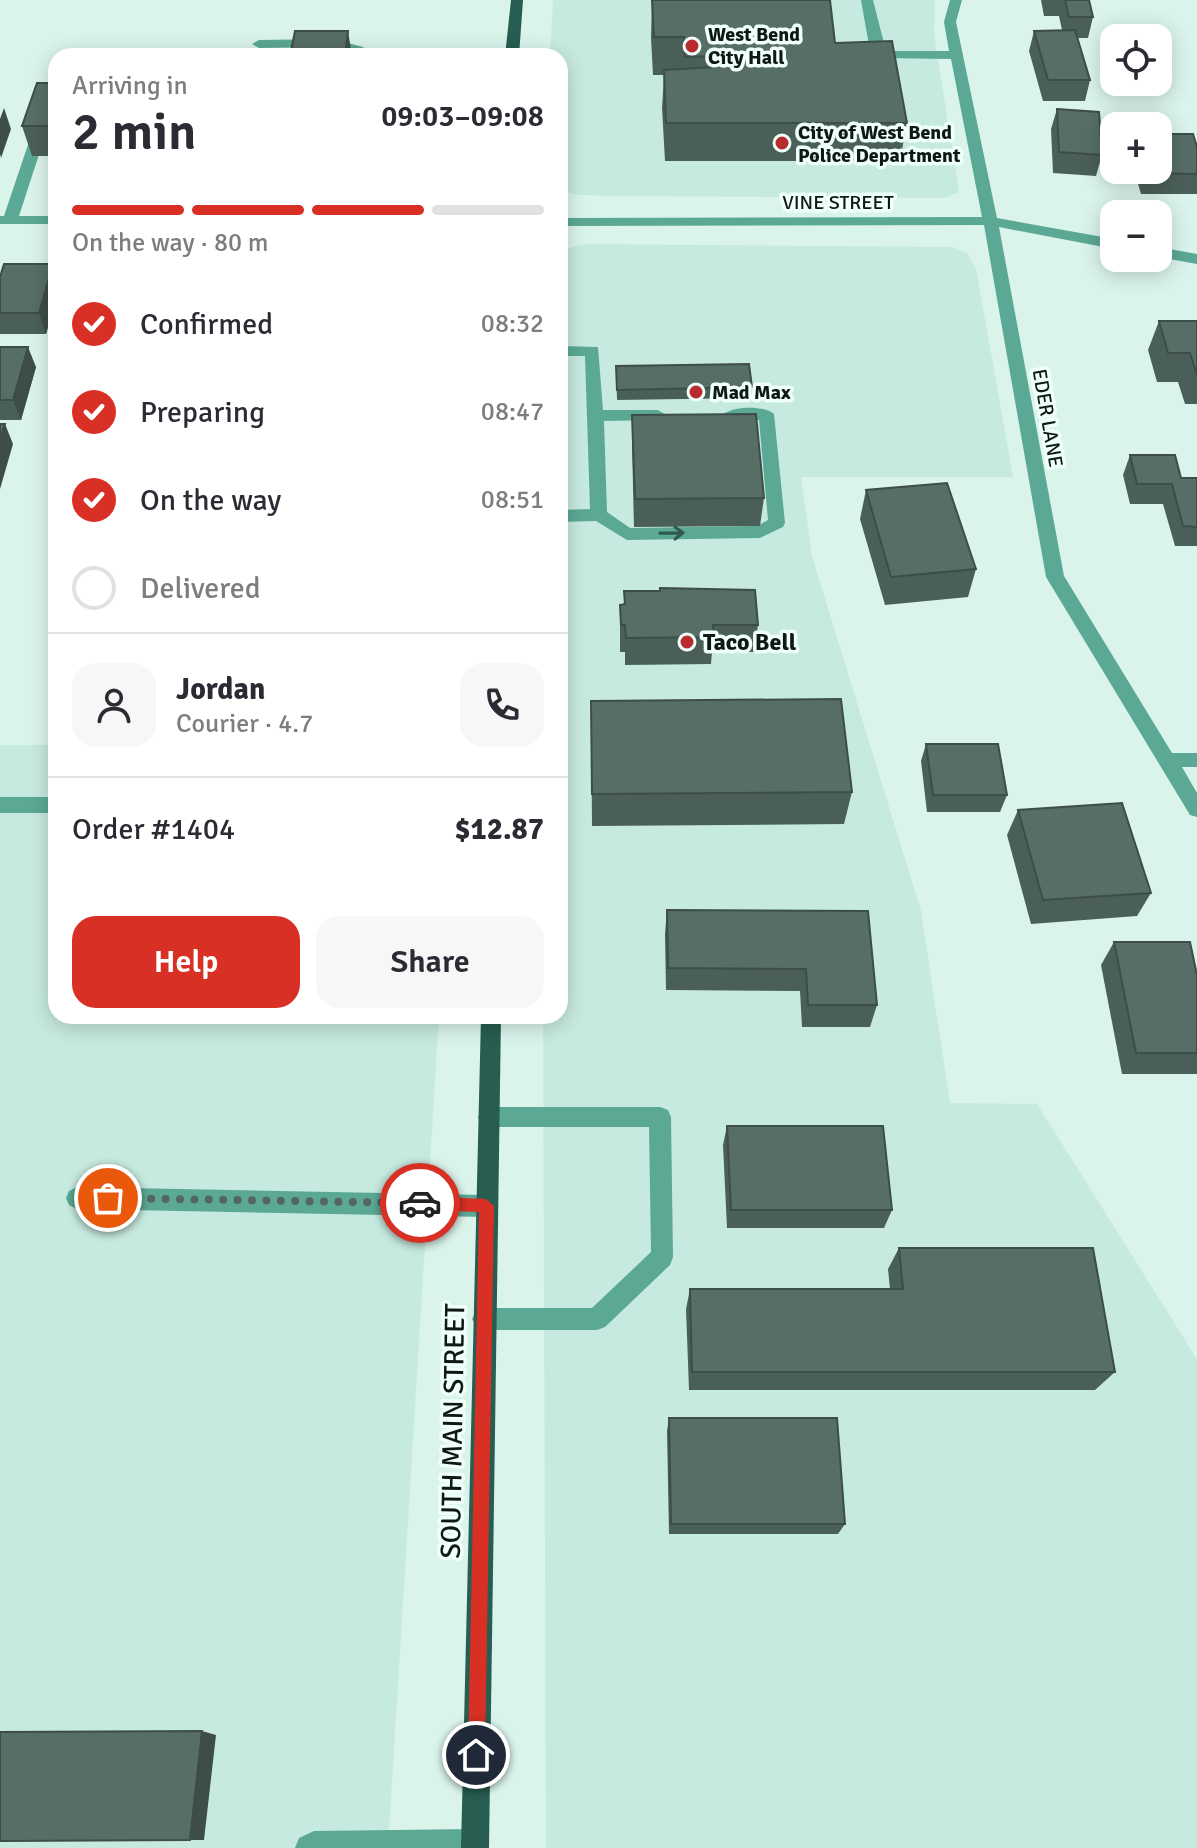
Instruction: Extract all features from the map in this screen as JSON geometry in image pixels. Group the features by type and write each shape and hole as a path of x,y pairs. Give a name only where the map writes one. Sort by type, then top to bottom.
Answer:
{"main road":[{"path":"513,48 517,0"},
{"name":"SOUTH MAIN STREET","path":"475,1846 491,1024"}],"street":[{"path":"867,0 877,51 883,55 957,55"},
{"name":"EDER LANE","path":"956,0 950,22 1012,329 1055,577 1197,809"},
{"path":"259,44 347,44 356,48"},
{"path":"316,48 324,44"},
{"path":"48,105 5,220 48,220"},
{"name":"VINE STREET","path":"568,222 989,221 1100,241"},
{"path":"1172,255 1197,259"},
{"path":"568,351 593,351 599,515"},
{"path":"568,516 599,515 627,534 760,532 777,523 766,414 720,415"},
{"path":"595,416 673,415"},
{"path":"1167,760 1197,760"},
{"path":"0,805 48,805"},
{"path":"484,1319 597,1319 662,1257 660,1117 489,1117"},
{"path":"77,1198 486,1206"},
{"path":"309,1848 314,1845 475,1846"}],"shaded area":[{"path":"553,0 935,0 934,33 959,192 945,198 609,196 568,193 568,48 550,48"},
{"path":"585,244 953,247 967,253 976,268 1013,477 801,477 812,556 921,911 950,1103 1037,1104 1197,1359 1197,1848 546,1848 543,1024 568,1024 568,248"},
{"path":"0,745 48,745 48,1024 439,1024 388,1848 0,1848"}],"building":[{"path":"652,0 830,0 835,43 892,41 907,123 666,123 664,70 714,67 713,56 685,57 684,37 654,37"},
{"path":"1065,0 1089,0 1093,17 1069,17"},
{"path":"1075,30 1090,80 1048,80 1034,31"},
{"path":"295,31 348,31 346,48 292,48"},
{"path":"37,83 48,83 48,126 22,126"},
{"path":"1057,109 1099,112 1100,155 1059,152"},
{"path":"1172,134 1193,134 1197,147 1197,174 1172,173"},
{"path":"4,264 48,264 48,282 39,313 0,313 0,277"},
{"path":"1159,321 1197,321 1197,375 1190,353 1168,353"},
{"path":"0,347 28,347 13,400 0,400"},
{"path":"749,364 752,387 617,390 616,366"},
{"path":"756,414 764,498 635,499 632,415"},
{"path":"1130,455 1175,455 1181,478 1197,478 1197,527 1183,526 1172,484 1137,484"},
{"path":"947,483 976,569 891,577 866,490"},
{"path":"660,588 755,590 758,625 713,625 714,637 626,638 625,625 621,625 620,605 625,604 624,591 660,591"},
{"path":"841,699 852,792 592,794 591,701"},
{"path":"926,744 998,744 1007,795 933,795"},
{"path":"1122,803 1151,893 1043,900 1018,810"},
{"path":"667,910 868,911 877,1005 808,1005 806,969 668,968"},
{"path":"1114,942 1190,942 1197,975 1197,1053 1136,1053"},
{"path":"727,1126 883,1126 892,1210 731,1210"},
{"path":"899,1248 1093,1248 1115,1372 692,1372 690,1289 903,1289"},
{"path":"669,1418 837,1418 845,1524 671,1524"},
{"path":"202,1731 190,1840 0,1841 0,1732"}],"way so far":[{"path":"108,1198 420,1203"}],"place":[{"name":"West Bend City Hall","path":"692,46"},
{"name":"City of West Bend Police Department","path":"782,143"},
{"name":"Mad Max","path":"696,392"},
{"name":"Taco Bell","path":"687,642"}],"route":[{"path":"420,1203 486,1206 476,1755"}]}
